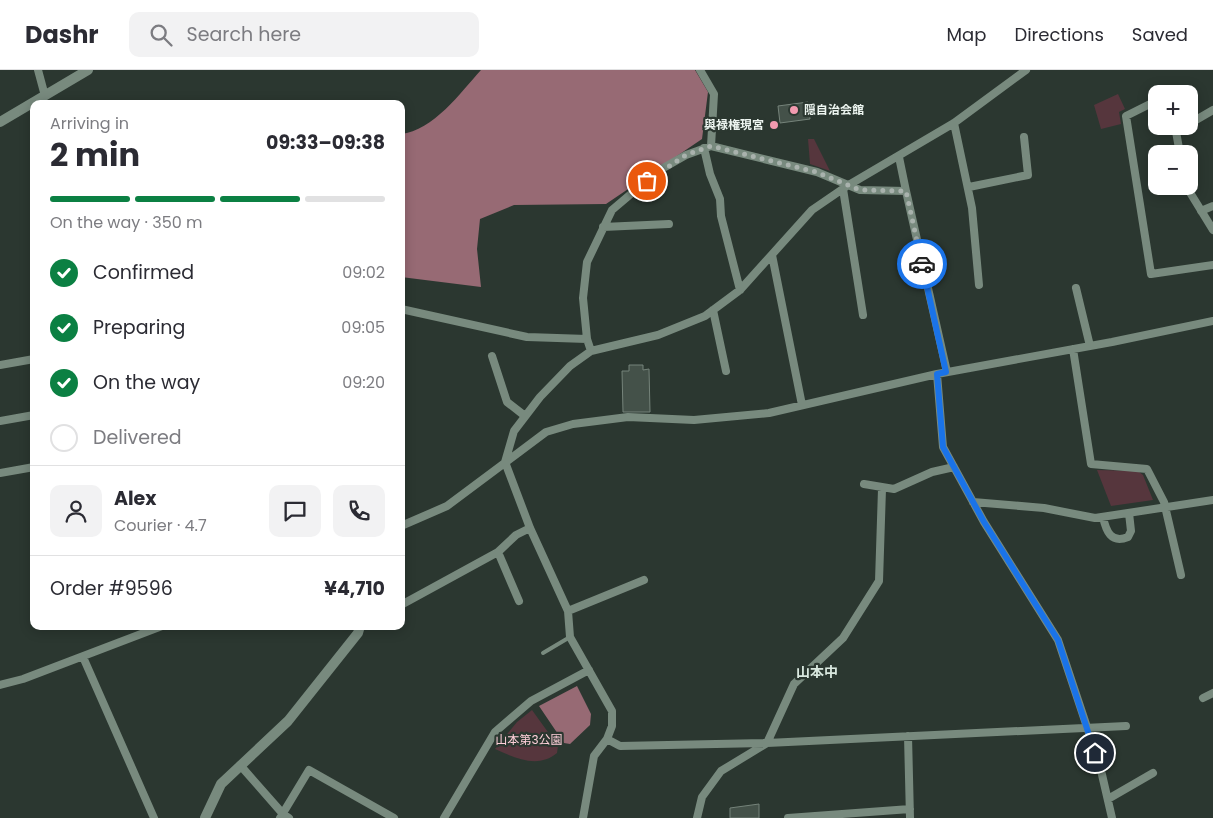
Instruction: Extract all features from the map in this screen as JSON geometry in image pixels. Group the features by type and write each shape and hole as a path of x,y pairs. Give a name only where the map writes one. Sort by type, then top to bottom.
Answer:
{"street":[{"path":"38,70 45,96"},
{"path":"700,70 714,94 707,147 710,174 720,199 721,216 740,290"},
{"path":"583,818 594,756 608,739 612,726 612,711 570,637 568,611 530,528 505,462 514,431 570,366 591,351 658,335 705,316 740,290 812,210 845,187 899,157 954,122 1026,70"},
{"path":"38,100 83,71"},
{"path":"0,122 30,105"},
{"path":"1148,105 1126,116 1151,274 1213,265"},
{"path":"1198,119 1213,110"},
{"path":"954,122 969,187 979,286"},
{"path":"969,187 1028,175 1024,137"},
{"path":"591,351 587,339 583,298 587,262 603,228 612,210 658,171 686,155 707,147 816,172 845,187 860,190 906,191"},
{"path":"899,157 946,372"},
{"path":"845,187 863,315"},
{"path":"1191,195 1213,230"},
{"path":"1201,211 1213,206"},
{"path":"603,228 668,224"},
{"path":"772,255 802,405"},
{"path":"1076,288 1090,346"},
{"path":"405,310 527,337 587,339"},
{"path":"713,310 726,370"},
{"path":"405,524 447,506 546,432 573,424 628,417 694,420 732,418 769,413 946,372 1090,346 1213,320"},
{"path":"1074,349 1091,464 1147,469 1165,507 1181,575"},
{"path":"492,356 507,402 525,416"},
{"path":"0,365 30,360"},
{"path":"937,374 943,447 973,502 1058,640 1100,766 1112,818"},
{"path":"0,421 30,416"},
{"path":"864,484 894,489 932,472 954,467"},
{"path":"0,473 30,468"},
{"path":"697,818 702,797 721,771 767,743 794,684 843,638 879,581 882,488"},
{"path":"973,502 1044,508 1095,518 1213,500"},
{"path":"1103,517 1107,532 1113,538 1121,540 1128,537 1131,531 1129,513"},
{"path":"405,602 498,552 516,536 530,528"},
{"path":"498,552 519,601"},
{"path":"568,611 644,580"},
{"path":"0,685 24,679 152,630"},
{"path":"205,818 220,784 288,721 333,667 359,630"},
{"path":"83,657 154,818"},
{"path":"444,818 495,732 531,701 589,670"},
{"path":"1203,698 1213,693"},
{"path":"608,739 620,746 767,743 1126,726"},
{"path":"908,736 910,818"},
{"path":"240,766 284,817 310,770 394,818"},
{"path":"1108,800 1153,773"},
{"path":"788,818 910,809"}],"lane":[{"path":"543,654 570,637"}],"green space":[{"path":"1118,94 1125,109 1119,112 1121,124 1101,129 1094,105"},
{"path":"808,139 814,139 830,171 810,164"},
{"path":"1097,470 1138,471 1143,475 1153,500 1111,506"},
{"name":"山本第3公園","path":"532,710 558,746 557,753 550,758 534,761 510,756 495,749 517,722"}],"shaded area":[{"path":"481,70 695,70 708,92 702,139 606,204 514,205 480,219 477,249 481,287 405,278 405,133 424,126 446,109"},
{"path":"577,686 591,714 590,725 570,744 564,743 539,706"}],"building":[{"name":"隠自治会館","path":"808,102 810,119 780,123 778,106"},
{"path":"629,365 643,365 643,370 649,369 650,412 623,412 622,371 629,371"},
{"path":"759,804 759,818 730,818 730,808"}],"way so far":[{"path":"647,181 658,171 686,155 711,146 757,159 816,172 860,190 906,191 922,264"}],"place":[{"name":"隠自治会館","path":"794,110"},
{"name":"與禄権現宮","path":"774,125"}],"district":[{"name":"山本中","path":"817,672"}],"route":[{"path":"922,264 946,372 937,374 943,447 984,522 1058,640 1095,753"}]}
